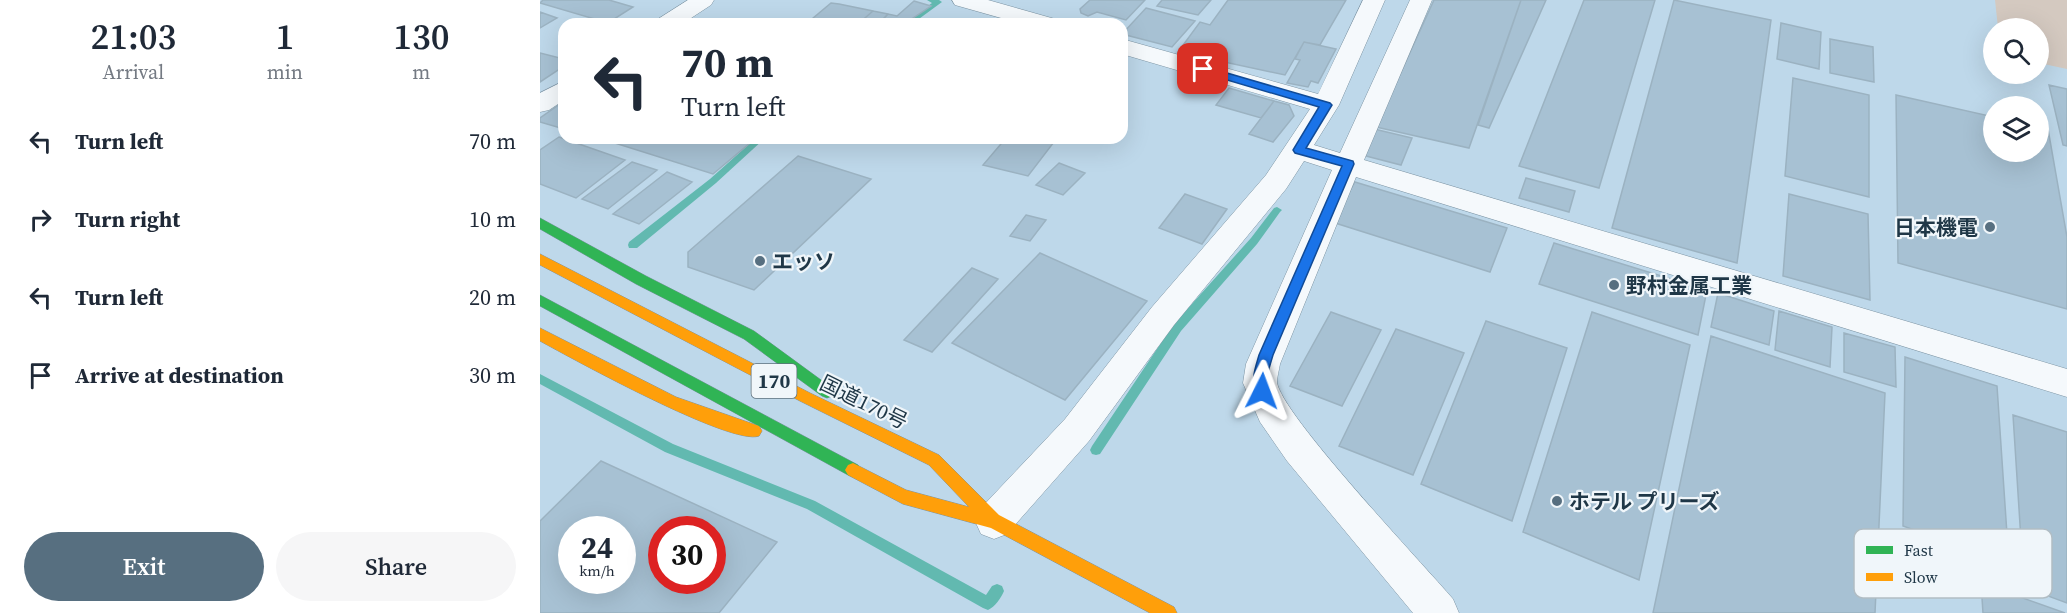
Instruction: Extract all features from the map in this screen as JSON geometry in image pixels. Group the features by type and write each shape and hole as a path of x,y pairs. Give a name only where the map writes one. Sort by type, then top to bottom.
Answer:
{"highway":[{"path":"540,223 641,280 749,335 791,364 873,429"},
{"name":"国道170号","path":"540,260 805,397 934,460 994,521"},
{"name":"国道170号","path":"540,300 903,497 994,521 1168,613"},
{"path":"540,334 645,390 708,418 747,430 800,441"}],"street":[{"path":"675,18 703,0"},
{"path":"963,0 1026,18"},
{"path":"994,521 1077,430 1163,316 1276,182 1299,150 1326,105 1374,0"},
{"path":"1421,0 1266,355 1260,383 1268,405 1300,450 1439,613"},
{"path":"1128,48 1326,105"},
{"path":"540,104 558,92"},
{"path":"1299,150 2067,383"}],"shaded area":[{"path":"1995,0 2067,0 2067,69 2049,65 2049,18 1997,18"}],"building":[{"path":"543,0 609,0 633,7 616,18 591,18 540,3"},
{"path":"1090,0 1145,0 1128,18 1097,12 1088,16 1081,13 1080,9"},
{"path":"1162,0 1211,0 1198,15 1157,6"},
{"path":"1228,0 1346,0 1320,45 1304,42 1285,75 1178,52 1200,22 1210,25"},
{"path":"1434,0 1521,0 1469,148 1376,127"},
{"path":"1521,0 1546,0 1489,128 1478,125"},
{"path":"1584,0 1655,0 1599,188 1519,166"},
{"path":"1674,0 1771,20 1737,263 1612,228"},
{"path":"914,1 931,6 913,18 884,18 888,14 897,16"},
{"path":"831,3 873,11 865,18 813,18"},
{"path":"1146,8 1195,21 1172,47 1128,36 1128,28"},
{"path":"873,11 888,14 884,18 865,18"},
{"path":"540,12 557,18 540,28"},
{"path":"1781,23 1821,32 1819,69 1777,59"},
{"path":"1830,39 1873,47 1874,82 1830,73"},
{"path":"1304,42 1336,49 1318,83 1311,81 1308,87 1287,83 1300,60 1295,59"},
{"path":"540,53 558,58 558,70 540,82"},
{"path":"1793,78 1869,95 1869,197 1785,176"},
{"path":"2049,85 2067,89 2067,146 2063,145"},
{"path":"1229,88 1274,101 1261,118 1216,105"},
{"path":"1896,95 1983,115 1983,162 2049,162 2049,135 2067,237 2067,309 1898,263"},
{"path":"1274,101 1289,105 1294,116 1273,142 1249,134"},
{"path":"558,105 558,127 540,122 540,118"},
{"path":"1374,129 1412,138 1401,165 1362,155"},
{"path":"558,138 558,144 579,144 625,160 576,198 540,184 540,150"},
{"path":"618,144 749,144 713,174"},
{"path":"1001,144 1052,144 1028,176 983,165"},
{"path":"798,156 871,179 754,290 688,267 688,252"},
{"path":"632,162 657,170 608,209 582,199"},
{"path":"1059,163 1085,173 1063,195 1036,185"},
{"path":"667,172 692,182 639,224 613,214"},
{"path":"1526,178 1575,191 1569,212 1519,198"},
{"path":"1355,182 1507,228 1490,272 1332,222"},
{"path":"1185,194 1227,209 1202,244 1159,228"},
{"path":"1789,194 1868,214 1870,300 1783,276"},
{"path":"1026,215 1046,220 1030,241 1010,236"},
{"path":"1554,243 1707,290 1698,335 1539,284"},
{"path":"1040,253 1147,301 1065,400 952,343"},
{"path":"972,268 998,279 932,352 904,340"},
{"path":"1718,293 1774,311 1769,345 1711,327"},
{"path":"1779,311 1832,327 1830,367 1775,350"},
{"path":"1331,312 1381,330 1342,406 1290,386"},
{"path":"1592,312 1690,345 1639,580 1523,532"},
{"path":"1486,321 1567,348 1512,521 1421,484"},
{"path":"1396,329 1464,353 1413,475 1339,446"},
{"path":"1844,333 1895,347 1896,387 1844,372"},
{"path":"1711,336 1885,393 1879,529 1854,529 1854,598 1876,598 1875,613 1653,613"},
{"path":"1905,357 1997,386 2007,529 1911,529 1903,526"},
{"path":"2013,415 2067,432 2067,603 2052,597 2052,529 2020,529"},
{"path":"601,461 721,516 648,516 648,594 726,594 726,519 777,542 719,613 540,613 540,521"},
{"path":"1982,598 2023,598 2065,613 1983,613"}],"waterway":[{"path":"915,18 938,2 931,0"},
{"path":"633,245 713,181 754,144"},
{"path":"1096,450 1177,328 1254,241 1277,210"},
{"path":"540,379 669,448 811,505 988,603 997,591"}],"traffic: fast":[{"path":"540,223 641,280 749,335 827,392"},
{"path":"540,300 853,470"}],"traffic: slow":[{"path":"540,259 805,397 934,460 993,520"},
{"path":"540,334 671,402 754,431"},
{"path":"853,470 903,497 994,521 1168,613"}],"place":[{"name":"日本機電","path":"1990,227"},
{"name":"エッソ","path":"760,261"},
{"name":"野村金属工業","path":"1614,285"},
{"name":"ホテル プリーズ","path":"1557,501"}],"route":[{"path":"1203,69 1326,105 1299,150 1348,164 1266,355 1260,375 1262,391"}]}
